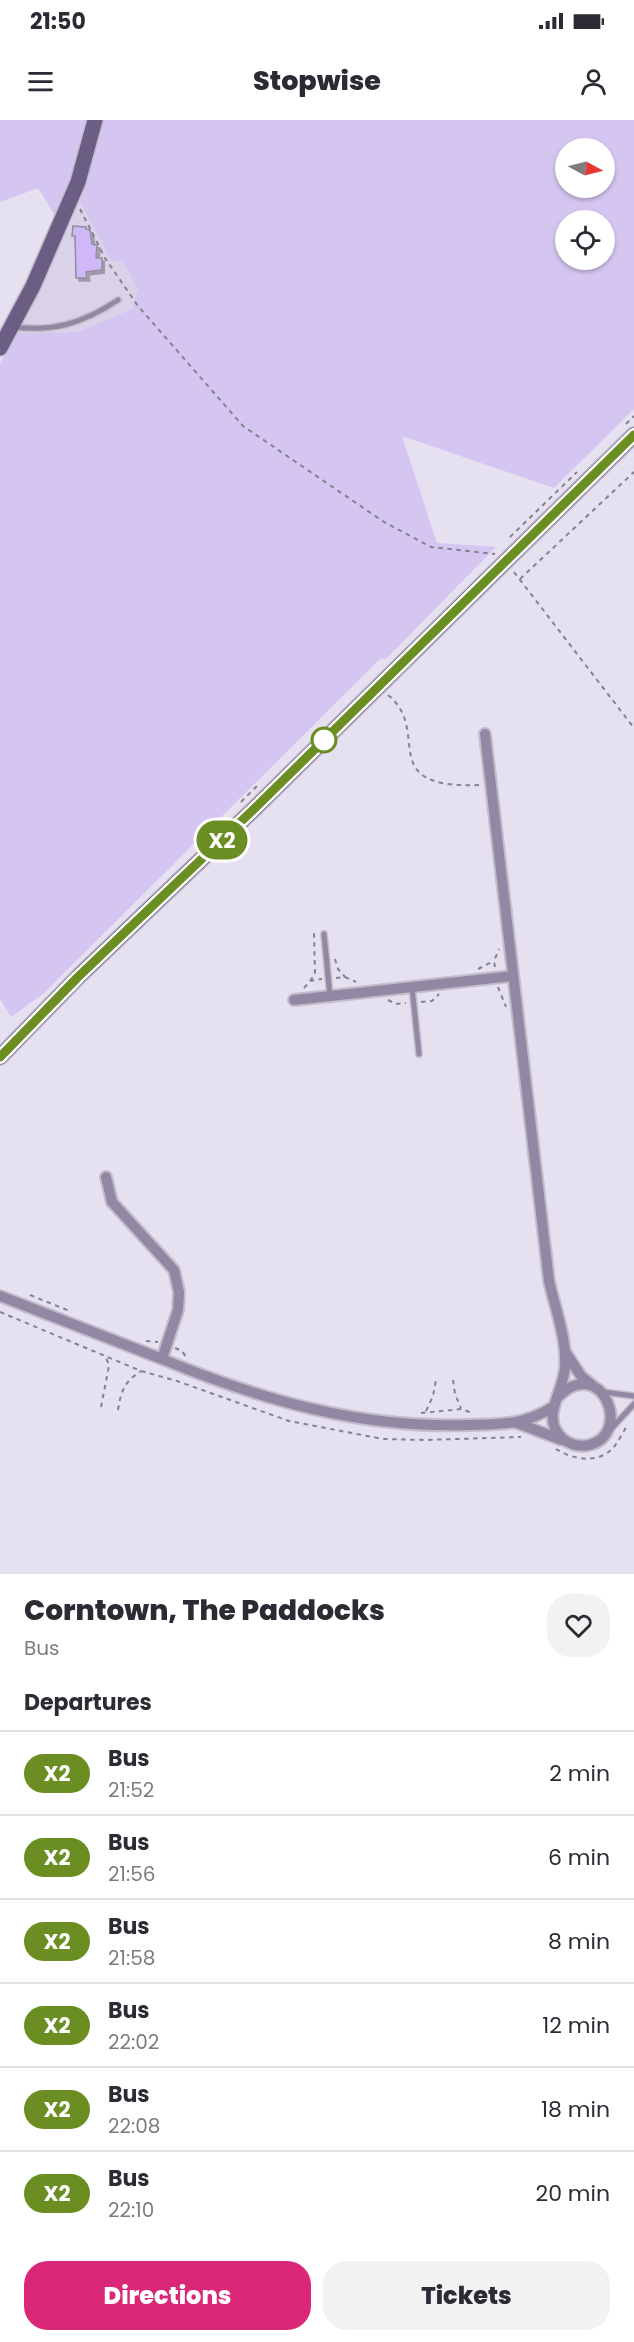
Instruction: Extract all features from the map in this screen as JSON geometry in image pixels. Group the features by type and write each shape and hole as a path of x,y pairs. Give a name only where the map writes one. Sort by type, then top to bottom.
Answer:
{"main road":[{"path":"0,348 33,286 72,196 95,120"},
{"path":"0,1057 78,977 262,801 634,435"}],"street":[{"path":"485,734 549,1281 565,1350 563,1381 555,1402 554,1427 567,1442"},
{"path":"294,1000 513,976"},
{"path":"106,1177 112,1202 174,1270 179,1292 178,1310 162,1359"},
{"path":"0,1296 235,1387 320,1411 359,1419 434,1426 517,1423 536,1417 555,1402 565,1390 574,1385 585,1384 599,1389"},
{"path":"517,1423 567,1442 586,1446 596,1443 610,1430 614,1420 610,1400 581,1376 565,1350"}],"lane":[{"path":"12,327 38,330 70,324 97,314 118,300"},
{"path":"324,934 330,996"},
{"path":"412,987 419,1054"},
{"path":"599,1389 634,1396"},
{"path":"610,1430 634,1404"}],"path":[{"path":"72,196 89,224 105,258 138,306 243,426 384,522 431,547 495,553 520,579 634,728"},
{"path":"520,579 634,472"},
{"path":"384,692 398,703 404,713 410,761 421,773 432,781 443,783 482,785 482,782"},
{"path":"298,989 304,987 315,974 314,933"},
{"path":"501,941 494,961 499,995 508,1014"},
{"path":"333,954 338,969 345,977 351,981 361,982"},
{"path":"474,970 494,961"},
{"path":"310,981 345,977"},
{"path":"29,1295 75,1314"},
{"path":"143,1341 151,1340 167,1345 182,1352 191,1362"},
{"path":"101,1407 109,1366 106,1357"},
{"path":"118,1410 121,1391 125,1383 141,1371"},
{"path":"426,1411 433,1396 436,1380"},
{"path":"453,1380 458,1404 462,1409"},
{"path":"414,1415 426,1411 462,1409 475,1414"}],"shaded area":[{"path":"0,120 87,120 71,184 57,219 38,188 0,202"},
{"path":"101,120 634,120 634,409 554,488 402,436 437,543 496,547 387,658 380,659 44,993 11,1017 0,999 0,363 17,333 77,332 132,309 138,289 122,262 111,260 79,199 90,167"},
{"path":"79,199 111,259 122,262 138,290 132,309 77,332 17,333 45,277"}],"building":[{"path":"73,226 86,227 90,230 92,244 97,245 96,258 102,258 102,270 86,272 87,278 76,278"}],"bus line":[{"name":"X2","path":"0,1057 78,977 254,809 634,435"}]}
